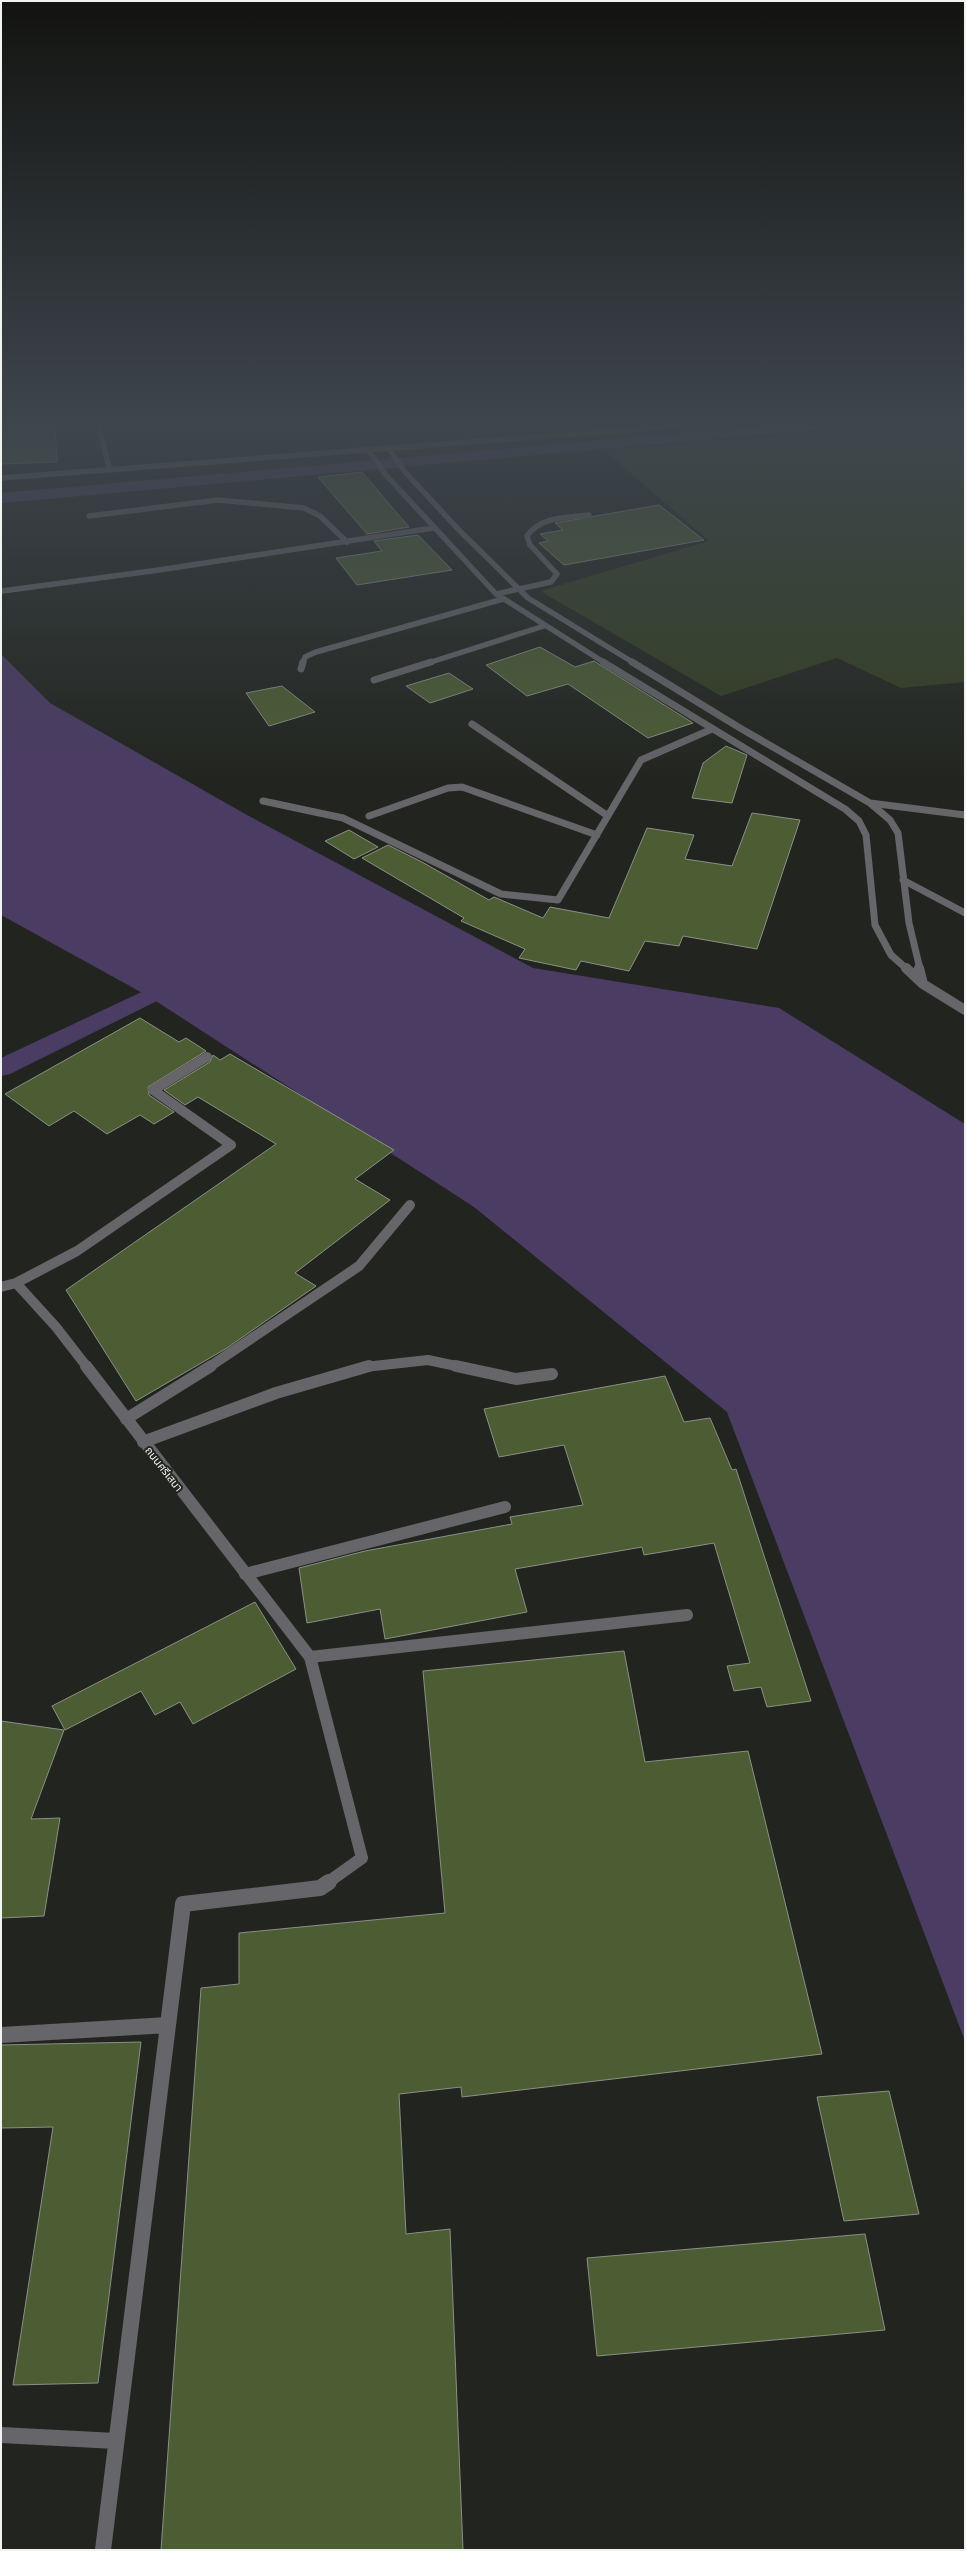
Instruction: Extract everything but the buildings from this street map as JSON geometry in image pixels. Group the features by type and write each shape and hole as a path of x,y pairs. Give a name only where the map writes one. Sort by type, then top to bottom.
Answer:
{"street":[{"path":"2,591 326,545"},
{"path":"449,545 496,594 503,599 544,626 845,809 859,821 866,835 875,925 891,955 923,984 965,1010"},
{"path":"475,545 518,590 570,625 870,803 890,820 898,834 909,923 923,984"},
{"path":"496,594 551,582 557,574 530,545"},
{"path":"301,669 305,657 316,652 503,599"},
{"path":"374,680 544,626"},
{"path":"472,724 608,816"},
{"path":"263,802 343,818 369,829 501,894 558,900 641,760 712,729"},
{"path":"369,816 448,788 462,787 597,835"},
{"path":"870,803 965,815"},
{"path":"903,880 965,913"},
{"path":"1,1287 16,1282 76,1251 231,1145 153,1090 208,1057"},
{"path":"126,1419 222,1359 359,1266 410,1205"},
{"name":"ถนนศรีเสนา","path":"16,1282 56,1327 143,1442 310,1657"},
{"path":"143,1442 276,1393 369,1366 428,1360 516,1379 552,1374"},
{"path":"245,1574 505,1507"},
{"path":"103,2550 183,1904 320,1888 362,1858 310,1657 687,1615"},
{"path":"1,2035 168,2024"},
{"path":"1,2435 116,2441"}],"green space":[{"path":"695,545 965,545 965,682 901,688 837,658 721,696 540,591"}],"shaded area":[{"path":"1,654 50,703 247,815 533,968 779,1008 965,1124 965,2041 727,1412 474,1207 148,996 1,915"}],"waterway":[{"path":"1,1068 148,996"}]}
